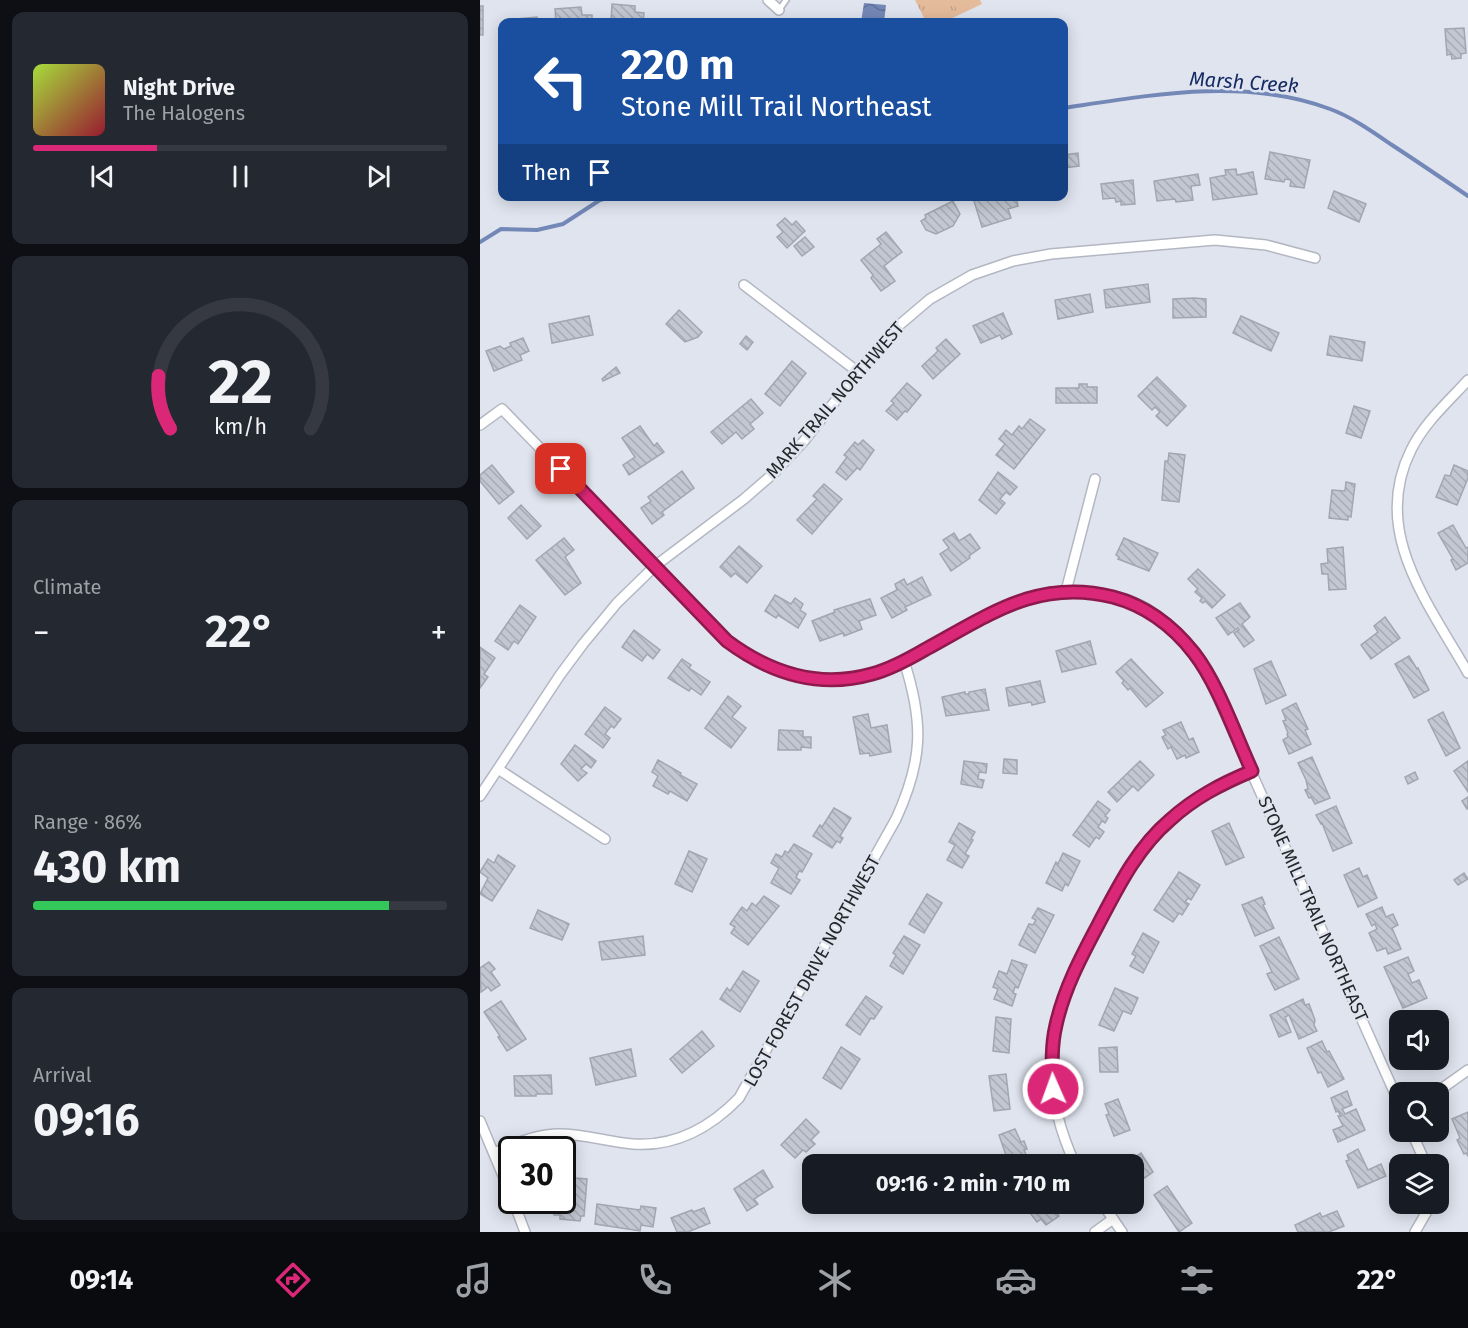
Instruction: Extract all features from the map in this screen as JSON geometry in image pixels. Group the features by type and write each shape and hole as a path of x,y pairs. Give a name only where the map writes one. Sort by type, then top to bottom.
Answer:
{"street":[{"path":"768,0 779,10"},
{"name":"MARK TRAIL NORTHWEST","path":"480,796 583,644 617,603 655,566 744,499 774,473 804,441 897,327 930,299 972,275 1013,261 1051,254 1215,240 1266,245 1315,258"},
{"path":"744,285 858,372"},
{"path":"1468,380 1426,425 1411,450 1400,484 1397,519 1400,543 1412,574 1468,673"},
{"name":"STONE MILL TRAIL NORTHEAST","path":"480,425 502,409 727,641 749,657 774,669 808,678 841,679 873,674 904,662 1010,604 1037,595 1066,591 1096,593 1128,601 1153,613 1194,653 1208,675 1390,1082"},
{"path":"1066,591 1095,479"},
{"name":"LOST FOREST DRIVE NORTHWEST","path":"494,1153 525,1139 555,1134 580,1135 633,1144 669,1141 691,1134 709,1124 739,1098 908,794 916,761 919,727 914,694 904,662"},
{"path":"498,769 605,839"},
{"path":"1070,1154 1058,1119 1053,1089 1052,1058 1059,1011 1074,971 1120,882 1146,844 1168,821 1194,800 1252,771"},
{"path":"1449,1083 1468,1070"},
{"path":"480,1120 498,1163"},
{"path":"518,1214 525,1232"},
{"path":"1110,1214 1122,1232"},
{"path":"1415,1232 1425,1214"},
{"path":"1095,1232 1113,1219"}],"lane":[{"path":"779,10 786,0"}],"green space":[{"path":"915,0 980,0 982,4 952,18 924,18"},
{"path":"922,0 945,0 952,14 942,18 931,18"},
{"path":"952,0 975,0 976,3 958,12"}],"water":[{"path":"864,3 886,5 884,18 862,18"}],"building":[{"path":"612,4 635,6 635,12 644,13 643,18 611,18"},
{"path":"480,6 483,6 483,35 480,35"},
{"path":"581,7 582,15 592,15 592,18 556,18 555,9"},
{"path":"1464,28 1466,53 1461,54 1461,58 1452,59 1451,54 1447,55 1445,29"},
{"path":"1270,152 1310,160 1304,188 1290,186 1291,180 1285,179 1284,182 1265,179"},
{"path":"1078,153 1079,166 1068,167 1068,154"},
{"path":"1236,169 1237,175 1253,172 1257,194 1213,200 1210,178 1226,175 1225,170"},
{"path":"1198,174 1200,185 1191,186 1193,200 1157,201 1154,181"},
{"path":"1133,180 1135,204 1121,205 1121,201 1116,202 1115,198 1103,199 1101,184"},
{"path":"1334,191 1366,204 1359,222 1328,208"},
{"path":"953,201 960,214 953,226 936,234 926,230 921,221 926,218 925,215"},
{"path":"974,201 1017,201 1018,206 1008,209 1011,218 982,227"},
{"path":"785,218 792,225 796,221 805,231 787,248 777,237 783,232 777,225"},
{"path":"886,232 902,252 884,266 895,281 881,291 871,278 873,275 861,260 881,244 877,239"},
{"path":"805,237 814,247 802,256 794,246"},
{"path":"1148,284 1150,302 1106,308 1104,290"},
{"path":"1090,294 1093,312 1058,319 1055,300"},
{"path":"1173,299 1206,299 1206,317 1173,318"},
{"path":"679,310 702,332 698,337 685,342 666,324"},
{"path":"1003,313 1012,334 1002,339 1000,335 981,343 973,326"},
{"path":"589,316 593,335 552,343 549,324"},
{"path":"1241,316 1279,333 1271,351 1233,333"},
{"path":"746,336 753,342 747,350 740,344"},
{"path":"1330,336 1365,342 1362,361 1327,355"},
{"path":"523,338 529,351 520,355 522,360 494,371 486,351 500,346 504,349 511,346 510,343"},
{"path":"946,339 960,354 933,379 922,366 938,351 936,348"},
{"path":"792,361 806,373 780,406 765,394"},
{"path":"616,367 620,373 603,381 602,379"},
{"path":"1157,377 1186,406 1167,426 1156,416 1160,412 1155,407 1152,410 1138,396"},
{"path":"907,383 921,395 897,420 886,411 894,403 891,401"},
{"path":"1079,384 1097,387 1097,403 1056,403 1056,388 1079,388"},
{"path":"751,399 763,413 750,424 754,429 742,439 736,432 722,444 711,432"},
{"path":"1354,406 1370,411 1361,438 1346,433"},
{"path":"1030,419 1045,430 1014,469 996,455 1005,444 999,439 1006,430 1012,435 1019,426 1022,429"},
{"path":"640,426 654,446 657,443 664,452 629,475 623,465 635,457 622,438"},
{"path":"863,440 874,450 860,470 857,468 846,480 836,472 847,457 844,455 855,442 858,445"},
{"path":"1169,453 1185,455 1179,502 1162,500 1165,461 1168,461"},
{"path":"492,465 514,492 499,504 480,481 480,475"},
{"path":"1454,465 1468,471 1468,478 1457,505 1436,497 1445,475 1450,476"},
{"path":"682,471 694,488 662,512 664,515 652,524 641,508 651,501 648,497"},
{"path":"998,472 1017,487 1010,495 1006,492 1000,499 1005,503 996,514 979,500"},
{"path":"1346,482 1355,484 1351,517 1348,516 1348,520 1329,518 1332,490 1345,491"},
{"path":"824,484 842,499 812,534 797,520 817,499 813,496"},
{"path":"521,505 541,526 527,539 508,518"},
{"path":"1453,525 1466,548 1468,547 1468,563 1456,570 1451,560 1453,559 1438,533"},
{"path":"954,533 959,541 970,534 980,548 951,571 940,554 949,548 943,540"},
{"path":"564,538 574,550 565,557 581,583 565,595 536,560"},
{"path":"1124,538 1158,553 1149,571 1118,559 1116,555"},
{"path":"739,546 762,566 747,583 735,573 731,577 720,567"},
{"path":"1343,547 1346,589 1329,590 1328,574 1322,574 1321,564 1328,563 1327,549"},
{"path":"1198,569 1225,595 1212,608 1205,601 1203,603 1200,601 1202,598 1195,592 1198,589 1188,579"},
{"path":"922,577 931,595 905,607 907,610 892,618 881,598 897,590 895,584 904,579 907,585"},
{"path":"775,595 791,604 795,598 803,604 800,610 806,614 798,628 778,615 776,618 765,611"},
{"path":"870,599 876,615 859,621 862,629 820,641 812,621 835,612 834,610"},
{"path":"1240,603 1250,617 1242,624 1254,640 1244,647 1234,633 1239,630 1238,628 1228,635 1216,618"},
{"path":"520,605 536,617 518,644 514,641 508,650 495,641"},
{"path":"1385,617 1400,638 1371,659 1361,645 1378,632 1374,626"},
{"path":"634,630 660,650 653,659 647,654 642,661 622,647"},
{"path":"1090,641 1096,664 1062,672 1056,651"},
{"path":"480,647 495,658 484,674 488,677 480,688"},
{"path":"1409,656 1429,690 1414,698 1395,664"},
{"path":"682,659 691,665 689,668 710,682 701,695 691,688 689,691 668,678"},
{"path":"1131,659 1163,693 1146,707 1130,688 1128,690 1122,683 1124,681 1116,672"},
{"path":"1271,661 1286,695 1266,704 1254,669"},
{"path":"1040,681 1045,702 1009,706 1006,688"},
{"path":"985,689 989,710 946,716 942,697 965,692 969,694 969,692"},
{"path":"728,696 741,706 732,717 746,728 731,748 705,728"},
{"path":"1296,703 1308,729 1305,730 1311,744 1289,754 1283,740 1288,737 1288,733 1283,721 1286,720 1282,710"},
{"path":"605,707 621,719 605,734 610,738 603,748 585,734"},
{"path":"1443,712 1460,748 1446,756 1428,720"},
{"path":"868,714 871,728 887,725 891,752 870,756 869,753 860,754 853,717"},
{"path":"1181,722 1189,740 1193,738 1199,752 1177,759 1171,747 1168,749 1162,737 1166,735 1163,730"},
{"path":"779,730 803,731 803,737 811,737 811,748 778,750"},
{"path":"575,745 596,761 591,768 586,764 581,769 587,773 578,781 561,764"},
{"path":"1312,757 1330,798 1315,804 1305,790 1308,789 1306,780 1298,763"},
{"path":"1004,759 1017,760 1017,774 1003,773"},
{"path":"658,760 697,784 687,801 670,791 668,794 653,786 658,776 652,772"},
{"path":"964,761 987,764 986,773 979,772 978,779 984,780 982,788 961,784"},
{"path":"1140,761 1154,775 1138,791 1133,786 1117,802 1108,792"},
{"path":"1468,761 1468,792 1454,771"},
{"path":"1415,772 1418,779 1408,784 1405,777"},
{"path":"1468,797 1468,808 1467,809 1462,801"},
{"path":"1098,801 1110,810 1105,816 1108,818 1105,823 1102,821 1098,827 1104,832 1099,839 1096,837 1089,847 1073,835"},
{"path":"1336,806 1352,843 1333,851 1322,823 1316,815"},
{"path":"834,808 851,818 840,836 843,838 840,843 837,841 832,848 813,836 820,825 822,827"},
{"path":"959,823 975,832 965,854 969,856 962,868 947,860 955,845 949,842"},
{"path":"1229,823 1244,857 1226,865 1212,831"},
{"path":"794,844 812,854 802,872 799,871 796,878 800,880 791,894 771,883 779,868 771,863 776,854 782,857 785,851 788,853"},
{"path":"689,851 707,859 692,892 675,884"},
{"path":"1063,853 1080,861 1068,886 1065,884 1062,891 1046,883"},
{"path":"498,855 515,866 492,901 480,894 488,878 480,872 488,859 494,863"},
{"path":"1359,868 1363,877 1367,875 1377,898 1358,907 1344,875"},
{"path":"1179,872 1200,885 1191,900 1188,898 1185,902 1189,904 1182,915 1179,913 1173,922 1154,910"},
{"path":"1464,873 1468,879 1458,885 1454,880"},
{"path":"927,894 942,903 924,933 909,924"},
{"path":"764,896 779,906 748,945 731,933 735,927 730,924 742,907 747,911 752,903 756,906"},
{"path":"1262,897 1265,904 1263,905 1274,928 1255,936 1242,905"},
{"path":"1382,907 1386,917 1393,914 1398,925 1392,928 1401,949 1388,954 1386,948 1377,951 1369,933 1377,929 1375,924 1372,926 1366,914"},
{"path":"1038,908 1054,915 1035,953 1019,945 1029,924 1033,925 1036,920 1032,918"},
{"path":"538,910 569,924 562,940 530,928"},
{"path":"1143,933 1159,942 1143,973 1130,966 1136,956 1132,954"},
{"path":"643,936 645,955 602,960 599,942"},
{"path":"904,936 920,945 903,974 890,966 896,955 893,953"},
{"path":"1279,937 1299,979 1275,990 1267,974 1272,972 1260,946"},
{"path":"1408,957 1414,971 1408,974 1412,983 1419,980 1427,998 1403,1008 1384,967"},
{"path":"1012,960 1027,965 1018,988 1015,987 1013,993 1016,994 1012,1006 994,999 998,989 993,987 999,971 1007,974"},
{"path":"489,962 495,969 491,972 500,985 491,991 488,987 481,992 480,968"},
{"path":"743,971 759,981 740,1012 720,999 727,988 730,991"},
{"path":"1115,988 1138,998 1131,1014 1123,1011 1114,1031 1099,1025"},
{"path":"866,996 882,1007 874,1019 871,1018 860,1035 846,1025"},
{"path":"1303,999 1305,1005 1309,1004 1317,1031 1299,1039 1289,1015 1285,1017 1291,1032 1279,1037 1270,1015"},
{"path":"501,1001 526,1039 507,1051 484,1012"},
{"path":"996,1017 1011,1019 1009,1053 993,1051"},
{"path":"702,1031 714,1046 682,1073 670,1059"},
{"path":"1322,1041 1344,1079 1328,1087 1321,1072 1318,1073 1307,1048"},
{"path":"841,1047 860,1059 841,1089 823,1078"},
{"path":"1117,1047 1118,1072 1100,1072 1099,1048"},
{"path":"631,1049 636,1076 596,1085 590,1058"},
{"path":"1006,1074 1010,1109 994,1111 989,1076"},
{"path":"551,1075 552,1094 515,1096 514,1076"},
{"path":"1347,1091 1352,1105 1342,1109 1345,1114 1356,1109 1365,1130 1338,1142 1333,1130 1343,1126 1338,1116 1341,1116 1338,1111 1336,1112 1331,1098"},
{"path":"1118,1099 1130,1130 1114,1136 1106,1115 1109,1114 1105,1104"},
{"path":"1468,1112 1468,1156 1464,1154 1457,1140 1460,1138 1452,1119"},
{"path":"806,1119 819,1132 811,1140 815,1144 806,1152 803,1150 795,1158 781,1145"},
{"path":"1015,1129 1021,1142 1024,1141 1027,1149 1024,1150 1026,1154 1006,1154 999,1135"},
{"path":"1358,1149 1368,1170 1381,1164 1386,1176 1358,1188 1346,1161 1349,1160 1347,1155"},
{"path":"1144,1158 1153,1172 1144,1178"},
{"path":"763,1170 773,1187 754,1199 758,1204 747,1211 734,1189"},
{"path":"576,1178 587,1179 584,1216 581,1216 580,1221 560,1219 560,1215 554,1215 576,1214"},
{"path":"1167,1186 1192,1223 1179,1232 1154,1195"},
{"path":"597,1204 640,1210 641,1206 656,1208 653,1227 641,1225 640,1231 595,1224"},
{"path":"704,1208 710,1223 688,1232 677,1232 671,1218"},
{"path":"1337,1211 1344,1226 1329,1232 1298,1232 1295,1225 1320,1213 1322,1217"},
{"path":"1031,1214 1057,1214 1059,1216 1046,1225 1041,1219 1037,1222"}],"waterway":[{"name":"Marsh Creek","path":"1068,107 1130,98 1197,92 1231,91 1298,99 1330,109 1354,120 1468,196"},
{"name":"Marsh Creek","path":"480,242 501,229 537,230 563,224 598,201"}],"route":[{"path":"561,469 727,641 749,657 774,669 808,678 841,679 873,674 904,662 1010,604 1037,595 1066,591 1096,593 1128,601 1153,613 1194,653 1208,675 1252,771 1194,800 1168,821 1146,844 1120,882 1074,971 1062,1002 1055,1028 1052,1058 1053,1089"}]}
